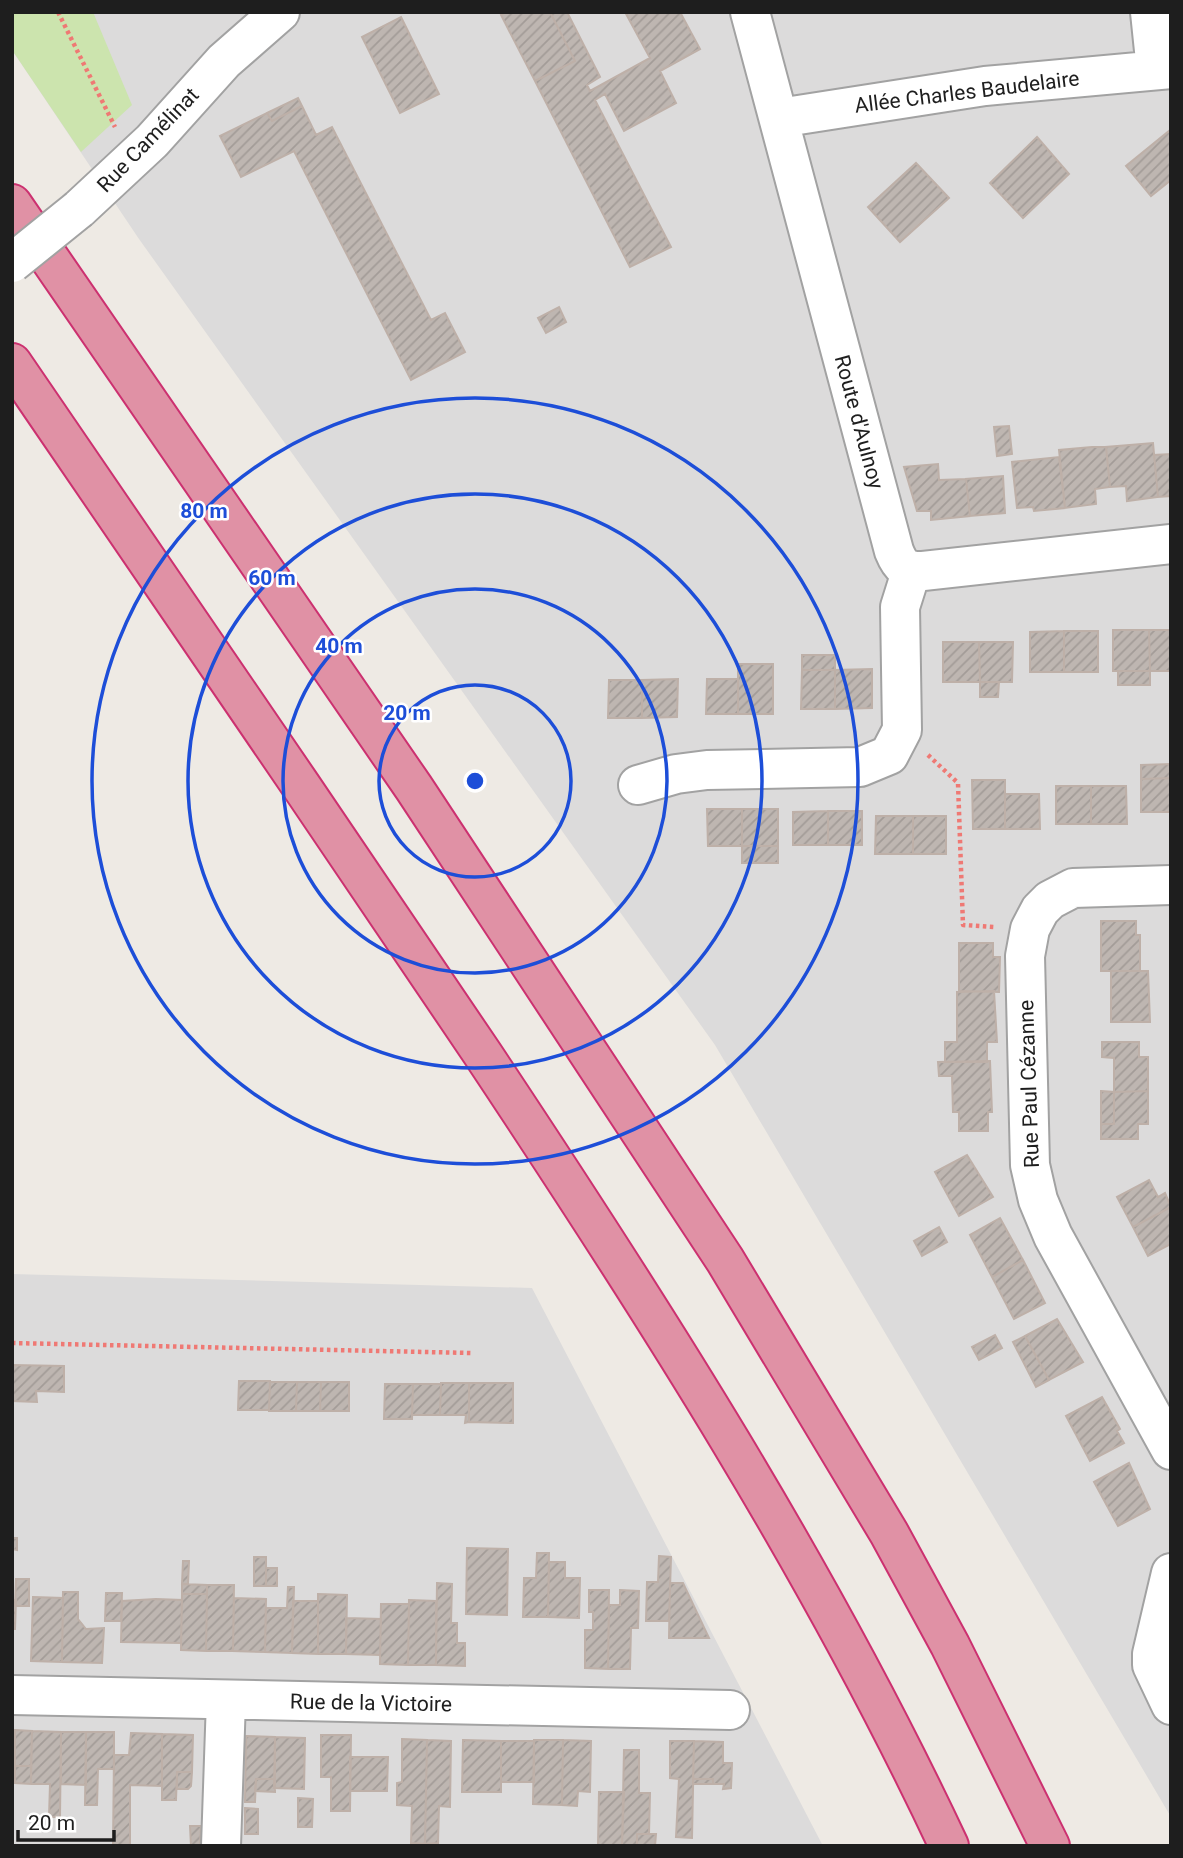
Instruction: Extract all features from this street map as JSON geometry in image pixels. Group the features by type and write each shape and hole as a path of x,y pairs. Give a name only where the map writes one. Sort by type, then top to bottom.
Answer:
{"highway":[{"path":"12,204 414,788 725,1260 889,1533 950,1645 1050,1846"},
{"path":"12,363 430,976 616,1256 807,1574 896,1737 949,1846"}],"street":[{"name":"Rue Camélinat","path":"12,263 79,209 131,160 224,61 280,12"},
{"name":"Route d'Aulnoy","path":"750,12 894,551 903,567 911,572"},
{"name":"Allée Charles Baudelaire","path":"779,118 985,86 1163,69 1150,12"},
{"path":"638,785 676,774 706,770 871,765 889,754 902,730 900,607 911,572 1171,544"},
{"name":"Rue Paul Cézanne","path":"1171,885 1073,888 1050,900 1040,910 1030,929 1025,956 1028,1146 1038,1200 1053,1236 1171,1450"},
{"path":"1171,1573 1152,1654 1153,1665 1171,1705"},
{"name":"Rue de la Victoire","path":"12,1695 730,1710"},
{"path":"221,1846 226,1700"}],"path":[{"path":"58,12 131,160"},
{"path":"902,730 958,783 962,925 1030,929"},
{"path":"12,1343 472,1353"}],"shaded area":[{"path":"12,12 1171,12 1171,1817 715,1045 139,239 12,50"},
{"path":"12,1274 532,1288 823,1846 12,1846"}],"green space":[{"path":"12,12 93,12 132,105 81,152 12,50"}],"building":[{"path":"506,12 550,12 575,61 535,81 501,15"},
{"path":"550,12 567,12 600,77 587,85 590,91 650,58 625,12 680,12 700,49 660,71 676,103 624,131 605,94 595,100 671,247 630,267 535,81 575,61"},
{"path":"401,17 439,94 400,113 362,37"},
{"path":"298,98 302,106 272,121 267,113"},
{"path":"302,106 316,135 332,127 431,320 445,313 465,352 411,380 294,151 241,177 220,136 267,113 272,121"},
{"path":"1170,130 1171,180 1151,196 1126,166"},
{"path":"1037,137 1069,174 1023,218 990,183"},
{"path":"916,163 949,198 900,242 868,207"},
{"path":"559,307 566,322 546,333 538,318"},
{"path":"1009,426 1012,454 997,456 994,427"},
{"path":"1153,443 1158,497 1127,501 1126,486 1110,487 1106,447"},
{"path":"1106,447 1110,487 1095,489 1096,504 1065,508 1059,450"},
{"path":"1171,454 1171,496 1158,497 1154,455"},
{"path":"1059,457 1065,508 1034,511 1033,507 1017,508 1012,462"},
{"path":"938,464 939,480 966,479 970,516 931,520 931,511 917,511 904,467"},
{"path":"1003,476 1005,513 970,516 966,479"},
{"path":"1113,630 1149,630 1150,671 1113,671"},
{"path":"1149,630 1171,630 1171,671 1150,671"},
{"path":"1064,631 1098,631 1098,672 1064,672"},
{"path":"1064,631 1064,672 1030,672 1030,632"},
{"path":"943,642 979,642 980,682 943,682"},
{"path":"979,642 1013,642 1012,682 980,682"},
{"path":"802,655 835,655 835,670 802,670"},
{"path":"738,664 773,664 773,714 738,714"},
{"path":"872,669 872,708 835,709 835,670"},
{"path":"802,670 835,670 835,709 801,709"},
{"path":"1118,671 1150,671 1150,685 1118,685"},
{"path":"678,679 677,717 642,718 642,680"},
{"path":"707,679 738,679 738,714 706,714"},
{"path":"609,680 642,680 642,718 608,718"},
{"path":"980,682 999,682 998,697 980,697"},
{"path":"1171,764 1171,778 1141,779 1141,765"},
{"path":"1171,778 1171,812 1141,812 1141,779"},
{"path":"972,780 1005,780 1005,829 973,829"},
{"path":"1056,786 1091,786 1091,824 1056,824"},
{"path":"1091,786 1126,786 1127,824 1091,824"},
{"path":"1005,794 1039,794 1040,829 1005,829"},
{"path":"707,809 742,809 742,846 708,846"},
{"path":"742,809 778,809 778,846 742,846"},
{"path":"828,811 828,845 793,845 793,812"},
{"path":"828,811 862,811 862,845 828,845"},
{"path":"876,816 913,816 913,854 875,854"},
{"path":"913,816 946,816 946,854 913,854"},
{"path":"742,846 778,846 778,863 742,863"},
{"path":"1101,921 1136,921 1136,935 1140,935 1140,971 1101,971"},
{"path":"959,943 993,943 993,957 1000,957 999,992 959,991"},
{"path":"1111,971 1148,971 1150,1022 1111,1022"},
{"path":"994,991 997,1042 987,1042 987,1062 945,1062 945,1042 957,1042 957,992"},
{"path":"1102,1042 1139,1042 1139,1057 1148,1057 1148,1091 1114,1092 1114,1058 1102,1057"},
{"path":"990,1061 992,1112 988,1112 988,1131 959,1131 959,1112 953,1112 952,1076 939,1076 938,1062"},
{"path":"1101,1091 1114,1092 1114,1124 1101,1124"},
{"path":"1148,1091 1148,1124 1138,1124 1138,1139 1101,1139 1101,1124 1114,1124 1114,1092"},
{"path":"967,1155 993,1197 959,1216 935,1172"},
{"path":"1149,1180 1158,1197 1165,1193 1171,1207 1133,1227 1117,1197"},
{"path":"1171,1207 1171,1244 1148,1256 1133,1227"},
{"path":"1000,1218 1023,1260 992,1277 970,1235"},
{"path":"939,1227 947,1242 922,1256 914,1241"},
{"path":"1023,1260 1045,1303 1014,1319 992,1277"},
{"path":"1057,1319 1083,1362 1049,1380 1025,1336"},
{"path":"995,1335 1002,1348 979,1360 972,1347"},
{"path":"1025,1336 1049,1380 1036,1387 1013,1342"},
{"path":"12,1365 64,1366 64,1392 36,1391 37,1402 12,1401"},
{"path":"239,1381 270,1381 269,1410 238,1410"},
{"path":"270,1382 297,1382 296,1411 269,1411"},
{"path":"297,1382 321,1382 320,1411 296,1411"},
{"path":"321,1382 349,1382 349,1411 320,1411"},
{"path":"441,1383 469,1383 469,1422 465,1423 466,1415 440,1415"},
{"path":"469,1383 513,1383 513,1423 469,1422"},
{"path":"385,1384 413,1384 412,1419 384,1419"},
{"path":"413,1384 441,1384 440,1415 412,1415"},
{"path":"1102,1397 1120,1429 1117,1431 1124,1443 1090,1461 1066,1416"},
{"path":"1129,1463 1150,1509 1118,1526 1094,1482"},
{"path":"12,1538 17,1538 17,1550 12,1549"},
{"path":"467,1548 508,1549 507,1615 466,1614"},
{"path":"537,1553 549,1553 548,1617 523,1617 524,1578 536,1578"},
{"path":"659,1556 671,1557 669,1621 646,1621 647,1582 658,1582"},
{"path":"254,1557 266,1557 266,1586 254,1586"},
{"path":"183,1561 189,1561 188,1584 182,1584"},
{"path":"549,1562 565,1562 565,1578 580,1578 579,1618 548,1617"},
{"path":"266,1568 277,1568 277,1586 266,1586"},
{"path":"16,1579 29,1579 29,1606 15,1606"},
{"path":"437,1583 452,1584 451,1623 457,1623 457,1643 465,1643 465,1666 436,1665"},
{"path":"670,1583 683,1583 709,1638 669,1638"},
{"path":"182,1584 207,1585 207,1594 182,1594"},
{"path":"207,1585 234,1585 233,1651 206,1651"},
{"path":"288,1587 294,1587 292,1653 265,1652 266,1608 287,1608"},
{"path":"589,1590 609,1590 608,1669 585,1668 585,1630 593,1630 593,1612 589,1612"},
{"path":"620,1590 639,1591 638,1628 631,1628 630,1669 608,1669 609,1605 620,1605"},
{"path":"63,1592 78,1592 78,1619 86,1629 104,1628 102,1663 62,1662"},
{"path":"106,1593 122,1593 121,1621 105,1621"},
{"path":"182,1594 207,1594 206,1651 181,1650"},
{"path":"318,1594 347,1595 346,1654 318,1654"},
{"path":"33,1597 63,1598 62,1662 31,1661"},
{"path":"234,1598 266,1599 265,1652 233,1651"},
{"path":"12,1600 16,1600 15,1629 12,1629"},
{"path":"182,1600 181,1643 121,1642 122,1601"},
{"path":"409,1600 436,1601 436,1665 408,1665"},
{"path":"293,1601 318,1601 318,1654 292,1653"},
{"path":"381,1604 409,1604 408,1665 380,1664"},
{"path":"346,1618 381,1619 380,1655 346,1654"},
{"path":"15,1730 32,1731 31,1766 15,1766"},
{"path":"32,1731 61,1732 60,1817 49,1817 50,1784 31,1784"},
{"path":"61,1732 86,1732 86,1785 61,1784"},
{"path":"86,1732 114,1732 114,1769 98,1769 97,1805 85,1805"},
{"path":"131,1733 162,1734 162,1786 130,1785 130,1846 113,1846 114,1755 129,1755"},
{"path":"162,1734 193,1735 192,1772 177,1772 176,1800 162,1800"},
{"path":"321,1735 351,1735 350,1811 331,1811 331,1777 321,1777"},
{"path":"246,1736 275,1737 275,1779 256,1779 255,1802 245,1802"},
{"path":"275,1737 305,1738 304,1789 274,1788"},
{"path":"402,1739 427,1740 425,1844 411,1843 412,1806 397,1805 397,1783 402,1782"},
{"path":"427,1740 451,1741 450,1807 439,1806 438,1843 425,1844"},
{"path":"463,1740 501,1741 501,1792 462,1792"},
{"path":"534,1740 563,1740 562,1805 533,1804"},
{"path":"563,1740 591,1741 590,1792 578,1791 577,1806 562,1805"},
{"path":"501,1741 534,1741 534,1782 501,1782"},
{"path":"670,1741 694,1741 692,1838 676,1837 679,1779 670,1778"},
{"path":"694,1741 723,1742 723,1763 732,1763 731,1788 723,1789 724,1784 713,1784 713,1779 693,1779"},
{"path":"624,1750 639,1750 639,1793 650,1793 649,1834 637,1834 637,1846 622,1846"},
{"path":"350,1757 388,1757 387,1791 350,1791"},
{"path":"15,1766 31,1766 31,1784 15,1783"},
{"path":"177,1772 192,1772 191,1786 188,1789 177,1789"},
{"path":"256,1779 275,1779 275,1792 255,1791"},
{"path":"693,1779 713,1779 713,1784 693,1784"},
{"path":"599,1792 624,1792 622,1846 598,1846"},
{"path":"298,1798 313,1799 312,1827 298,1827"},
{"path":"245,1808 258,1809 258,1834 245,1834"},
{"path":"190,1826 201,1826 200,1846 191,1846"},
{"path":"637,1834 656,1834 655,1846 637,1846"}]}
